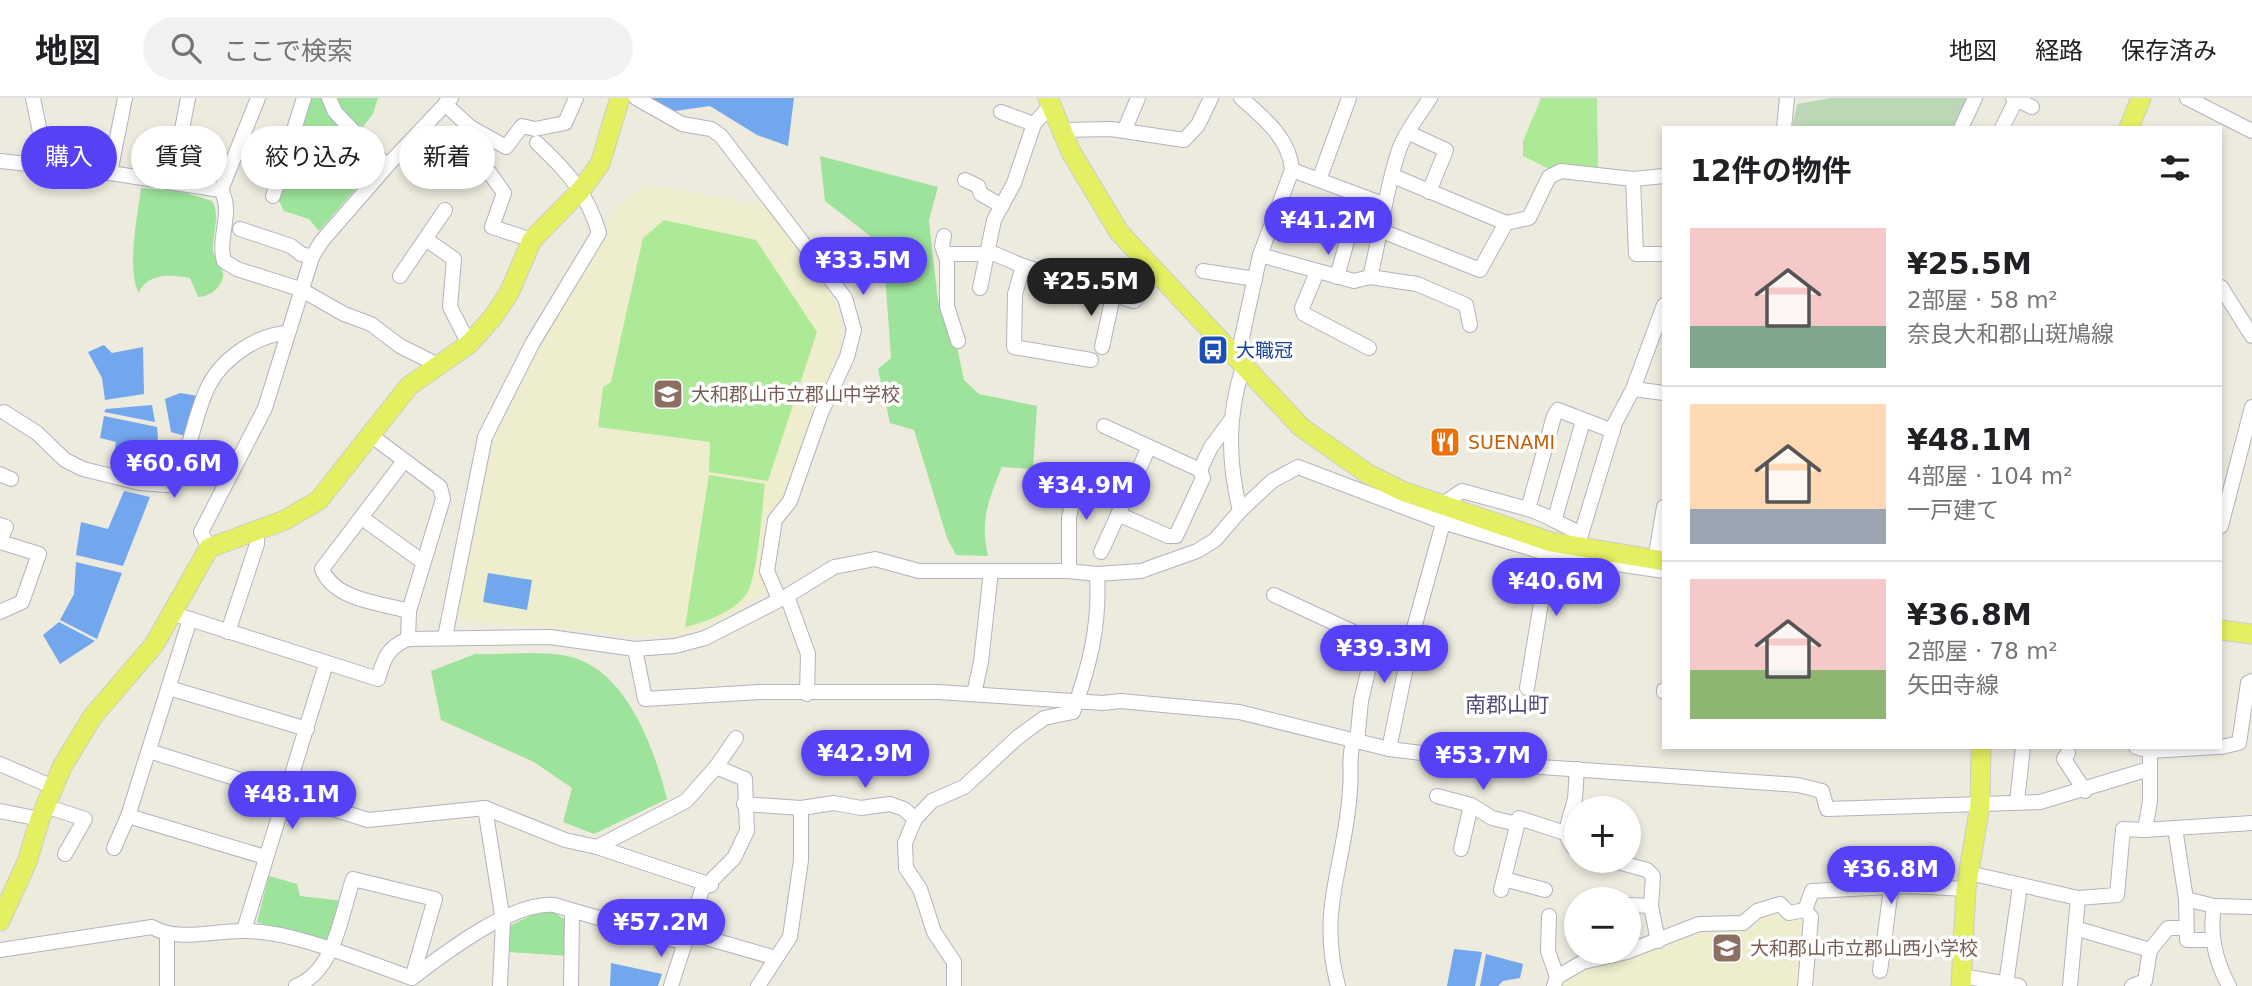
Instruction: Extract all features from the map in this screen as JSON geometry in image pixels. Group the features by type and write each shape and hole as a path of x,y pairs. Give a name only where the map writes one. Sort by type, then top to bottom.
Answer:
{"main road":[{"path":"0,921 7,891 53,787 93,716 181,616 209,548 285,520 319,500 409,386 436,364 469,344 493,317 509,293 532,240 581,190 600,164 620,98"},
{"path":"2130,126 2141,98"},
{"path":"1050,102 1092,191 1119,232 1301,427 1368,474 1444,511 1550,548 1579,540 1661,564"},
{"path":"2222,630 2252,634"},
{"path":"1962,981 1967,881 1980,805 1981,749"}],"street":[{"path":"33,98 39,126"},
{"path":"117,138 125,98"},
{"path":"183,126 188,98"},
{"path":"221,190 258,98"},
{"path":"273,196 304,98"},
{"path":"329,98 335,112 387,166"},
{"path":"209,548 201,532 265,408 300,289 321,242 448,101 470,127 506,147 522,126 535,129 565,123 576,98"},
{"path":"636,98 682,124 711,129 721,136 845,298 854,330 847,357 821,413 790,501 775,520 767,571 783,598 808,654 807,694"},
{"path":"1124,131 1138,98"},
{"path":"1062,130 1084,127 1184,140 1191,136 1210,98"},
{"path":"1240,511 1230,458 1232,402 1260,255 1275,209 1292,170 1291,154 1280,137 1241,98"},
{"path":"1319,180 1349,98"},
{"path":"1370,277 1382,231 1383,204 1400,148 1430,98"},
{"path":"1783,126 1787,98"},
{"path":"1962,126 1975,98"},
{"path":"2187,98 2252,131"},
{"path":"2003,126 2014,99 2032,107"},
{"path":"980,288 994,220 1014,183 1034,124 1050,102"},
{"path":"1001,112 1034,124"},
{"path":"1409,133 1446,150 1429,192"},
{"path":"445,637 485,437 532,344 599,233 593,211 581,190 567,171 537,143"},
{"path":"0,161 21,163"},
{"path":"1292,170 1383,204"},
{"path":"1393,176 1506,223 1529,218 1549,177 1561,171 1633,178 1662,176"},
{"path":"1633,178 1636,254 1662,254"},
{"path":"495,180 504,193 492,227 532,240"},
{"path":"965,180 978,186 981,194 1002,206"},
{"path":"216,189 221,190"},
{"path":"221,190 228,203 221,251 224,261 237,269 300,289 344,314 371,324 400,346 436,364"},
{"path":"401,276 445,210"},
{"path":"1382,231 1480,270 1506,223"},
{"path":"240,229 291,246 301,254 313,257"},
{"path":"944,236 942,246 946,254 947,306 958,341"},
{"path":"427,240 454,259 450,307 469,344"},
{"path":"1336,277 1347,241"},
{"path":"946,254 987,252 1134,301 1156,274"},
{"path":"1260,255 1354,281 1370,277 1417,284 1466,305 1470,325"},
{"path":"1023,266 1015,294 1014,347 1091,360"},
{"path":"1203,271 1255,279"},
{"path":"1317,272 1302,308 1304,314 1369,348"},
{"path":"2222,289 2252,335"},
{"path":"1102,347 1113,296"},
{"path":"1389,749 1417,617 1444,511 1462,491 1555,518 1579,540 1613,431 1662,317"},
{"path":"4,412 37,433 65,460 83,469 141,483 167,485 183,466 210,384 245,346 269,334 288,333"},
{"path":"1633,389 1662,393"},
{"path":"2222,522 2252,408"},
{"path":"1528,509 1554,415 1558,410 1613,431"},
{"path":"1200,470 1211,447 1231,418"},
{"path":"1555,518 1583,421"},
{"path":"1104,426 1200,470 1203,478 1176,536 1168,536 1118,514"},
{"path":"369,434 440,487 443,499 409,611 408,639"},
{"path":"1101,552 1149,447"},
{"path":"404,461 322,569 326,579 344,594 409,611"},
{"path":"114,848 128,816 169,688 181,616 378,679 384,659 393,645 408,639 550,637 635,649 674,646 705,638 783,598 834,567 874,559 919,571 1069,571 1097,574 1141,571 1178,560 1215,540 1240,511 1272,481 1298,467 1444,511"},
{"path":"1069,571 1069,518 1079,470"},
{"path":"362,518 423,562"},
{"path":"0,525 6,527 0,541 39,554 22,602 0,612"},
{"path":"228,632 257,544 257,529"},
{"path":"1527,688 1550,548 1661,564 1662,545"},
{"path":"974,694 992,571"},
{"path":"954,986 954,962 934,932 920,889 906,868 905,843 915,819 933,801 964,787 1017,737 1044,718 1073,712 1097,629 1097,574"},
{"path":"1274,594 1375,642 1361,701 1355,742 1348,762 1351,788 1330,909 1329,937 1338,986"},
{"path":"635,649 645,699 760,692 974,694 1151,703 1239,712 1389,749 1577,769 1798,785 1822,791 1827,809 2040,802 2085,791 2149,769"},
{"path":"244,930 326,664"},
{"path":"2222,747 2246,744 2248,683 2252,681"},
{"path":"169,688 307,729"},
{"path":"597,847 686,801 716,767 736,738"},
{"path":"2017,802 2024,749"},
{"path":"2143,749 2149,769 2150,801 2145,830"},
{"path":"149,751 369,820 485,807 565,840 597,847 711,885"},
{"path":"2068,753 2064,759 2085,791"},
{"path":"0,764 53,787"},
{"path":"671,986 702,890 711,885 734,858 747,831 745,779 716,767"},
{"path":"1574,796 1577,769"},
{"path":"1437,796 1471,805 1492,818 1517,824"},
{"path":"744,804 801,808 834,803 862,808 890,804 904,809 915,819"},
{"path":"1461,849 1471,805"},
{"path":"485,807 503,920 500,986"},
{"path":"758,986 790,937 801,860 801,808"},
{"path":"0,811 85,819 65,854"},
{"path":"128,816 265,857"},
{"path":"1545,890 1502,884 1517,824 1519,818 1564,833"},
{"path":"1805,910 1812,891 1891,889 1967,881 2020,886 2078,898 2117,895 2123,829 2252,823"},
{"path":"2175,828 2186,899 2187,940 2212,940"},
{"path":"1641,868 1653,876 1651,906 1658,942"},
{"path":"305,985 324,965 353,879 435,899 412,978"},
{"path":"1962,981 2012,985 2020,886"},
{"path":"1880,971 1891,889"},
{"path":"2070,986 2078,898"},
{"path":"2186,899 2214,906 2252,907"},
{"path":"412,978 473,933 540,904 554,905 572,913 776,958"},
{"path":"1641,948 1699,924 1743,923 1757,911 1780,904 1789,914 1805,910"},
{"path":"1641,906 1651,906"},
{"path":"2214,906 2212,940 2219,968 2229,986"},
{"path":"1805,910 1811,917 1805,986"},
{"path":"571,986 572,913"},
{"path":"1549,916 1548,951 1555,981 1580,964"},
{"path":"0,950 152,927 166,935 244,930 264,932 330,950 412,978"},
{"path":"2132,986 2146,981 2150,950 2168,928 2186,928"},
{"path":"2077,929 2150,950"},
{"path":"166,935 167,986"}],"shaded area":[{"path":"1831,98 1967,98 1955,126 1792,126 1797,104"},
{"name":"大和郡山市立郡山中学校","path":"645,184 769,207 828,290 837,308 842,325 840,342 785,498 769,518 762,568 770,589 712,624 680,635 631,635 450,620 474,542 493,441 500,425 529,364 616,209"},
{"name":"大和郡山市立郡山西小学校","path":"1783,907 1805,913 1803,986 1560,986 1562,980 1586,965 1641,964 1641,947 1699,928 1752,925 1760,914"}],"green space":[{"path":"307,98 378,98 373,114 363,126 299,126"},
{"path":"1541,98 1597,98 1598,173 1549,169 1523,156 1523,141"},
{"path":"820,156 938,187 929,220 938,301 957,347 964,380 979,394 1037,406 1033,469 1002,467 989,501 985,521 988,556 956,555 947,538 914,430 890,423 878,369 891,358 883,246 825,201"},
{"path":"141,189 180,191 212,201 216,212 213,251 223,274 220,285 214,291 198,297 190,278 160,276 142,286 139,293 133,271"},
{"path":"282,189 355,189 319,231 309,219 284,211 279,201"},
{"path":"664,220 756,240 817,332 768,481 709,472 710,442 598,427 603,387 611,382 643,238"},
{"path":"709,475 765,484 757,557 751,584 742,600 719,615 685,627"},
{"path":"475,654 556,654 588,663 606,676 634,712 645,734 667,799 594,834 563,822 572,788 534,762 441,720 431,671"},
{"path":"269,876 297,884 300,896 343,901 326,940 321,942 257,922"},
{"path":"547,908 569,922 568,956 508,952 507,927"}],"water":[{"path":"650,98 794,98 788,146 757,135 710,106 675,111"},
{"path":"104,345 112,353 143,347 144,394 105,400 102,378 88,352"},
{"path":"180,393 198,396 185,436 171,432 165,399"},
{"path":"152,405 155,422 104,412 106,409"},
{"path":"104,416 157,427 158,438 151,471 140,468 141,461 114,454 116,442 100,438"},
{"path":"124,491 150,497 123,566 76,555 81,522 108,529"},
{"path":"76,562 122,573 97,639 60,620 74,594"},
{"path":"488,573 532,580 527,610 483,602"},
{"path":"59,622 95,641 60,664 43,635"},
{"path":"1454,949 1482,952 1475,986 1447,986"},
{"path":"1486,954 1523,964 1520,978 1503,981 1498,986 1480,986"},
{"path":"611,963 662,974 658,986 610,986"}],"place":[{"name":"大職冠","path":"1213,350"},
{"name":"大和郡山市立郡山中学校","path":"668,394"},
{"name":"SUENAMI","path":"1445,442"},
{"name":"大和郡山市立郡山西小学校","path":"1727,948"}],"district":[{"name":"南郡山町","path":"1507,705"}]}
